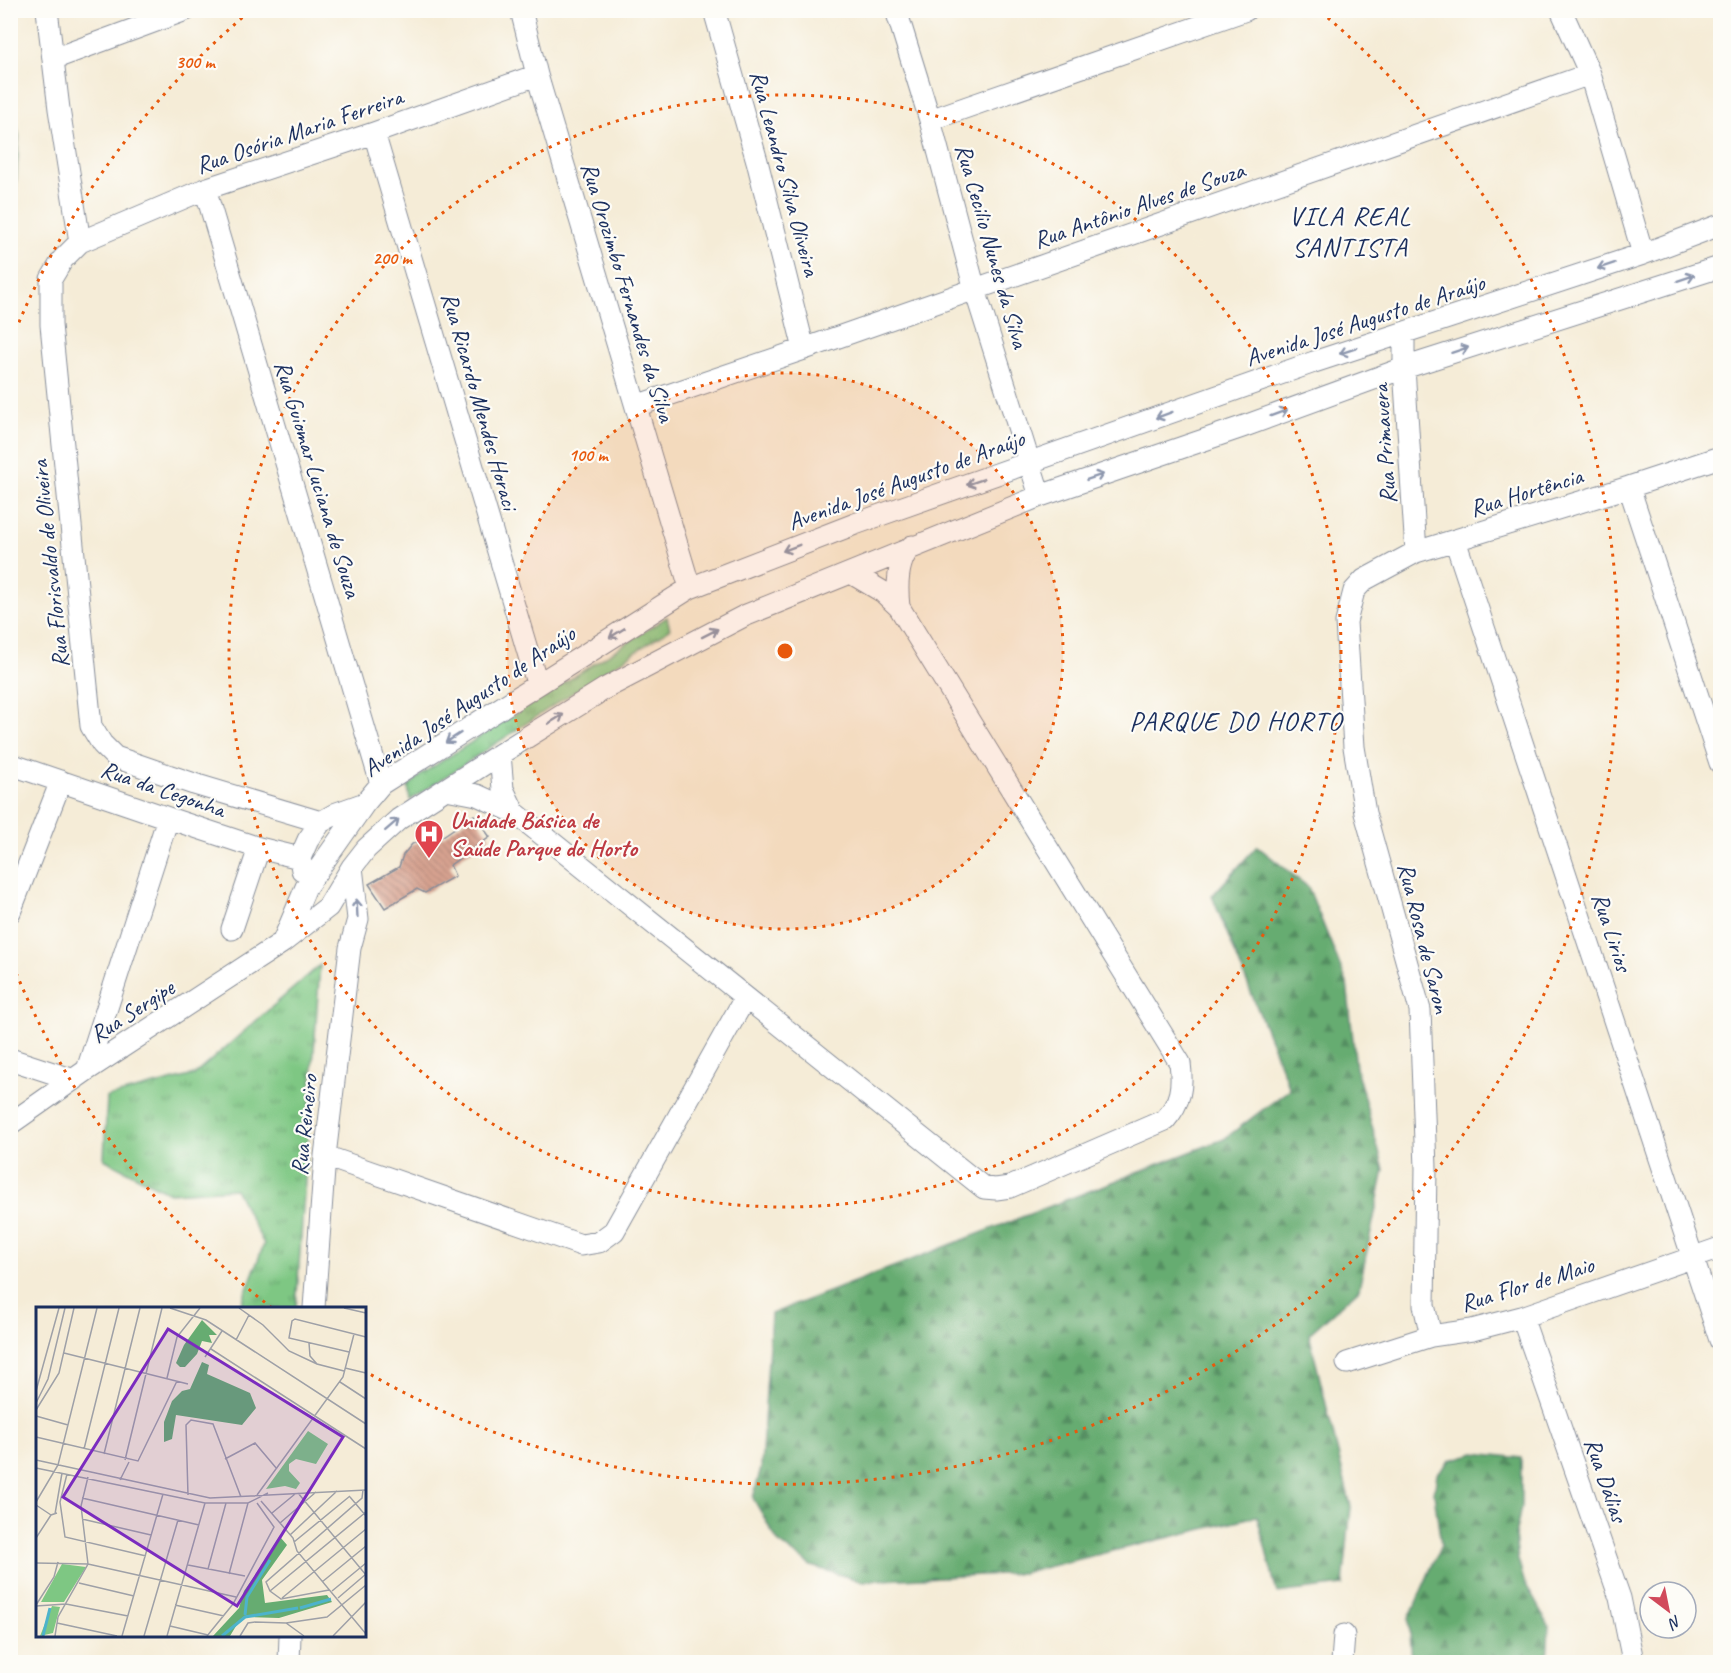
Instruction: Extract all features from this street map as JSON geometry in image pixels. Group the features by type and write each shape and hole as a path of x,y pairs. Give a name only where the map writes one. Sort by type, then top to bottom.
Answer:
{"street":[{"path":"47,10 80,242"},
{"path":"53,59 186,10"},
{"name":"Rua Orozimbo Fernandes da Silva","path":"521,10 537,75 690,588"},
{"name":"Rua Leandro Silva Oliveira","path":"714,10 757,161 804,349"},
{"name":"Rua Cecilio Nunes da Silva","path":"896,10 930,120 975,290 1038,491"},
{"path":"930,120 1246,10"},
{"path":"1561,10 1590,74 1643,254"},
{"name":"Rua Antônio Alves de Souza","path":"636,406 975,290 1590,74"},
{"name":"Rua Osória Maria Ferreira","path":"80,242 205,189 374,133 537,75"},
{"name":"Rua Ricardo Mendes Horaci","path":"374,133 537,684"},
{"name":"Rua Guiomar Luciana de Souza","path":"205,189 381,784"},
{"name":"Avenida José Augusto de Araújo","path":"283,942 306,886 381,784 690,588 855,524 1314,362 1643,254 1720,225"},
{"name":"Rua Florisvaldo de Oliveira","path":"80,242 63,260 51,279 51,325 91,726 102,744 115,757 194,784 321,822"},
{"path":"283,942 328,907 352,867 366,849 399,819 606,688 744,616 907,550 1038,491 1242,427 1404,368 1720,267"},
{"name":"Rua Primavera","path":"1404,333 1404,368 1416,552"},
{"name":"Rua Hortência","path":"1354,591 1364,580 1416,552 1720,457"},
{"path":"1629,487 1720,763"},
{"name":"Rua Lirios","path":"1455,540 1720,1340"},
{"path":"899,607 897,586 907,550"},
{"path":"446,789 477,795 514,812 984,1188 1010,1187 1165,1120 1174,1110 1182,1082 1180,1062 899,607 884,592 851,573"},
{"name":"Rua Rosa de Saron","path":"1354,591 1346,622 1356,758 1365,813 1420,1010 1426,1168 1424,1305 1431,1336"},
{"path":"500,754 503,789 514,812"},
{"name":"Rua da Cegonha","path":"10,764 259,848 300,858"},
{"path":"10,912 61,781"},
{"path":"350,948 344,930 328,907 306,886 300,858 308,840 321,822 337,813 365,803"},
{"path":"10,1059 80,1075 168,818"},
{"path":"232,929 259,848"},
{"name":"Rua Reineiro","path":"314,1307 325,1156 350,948 358,919 352,867"},
{"name":"Rua Sergipe","path":"10,1124 80,1075 283,942"},
{"path":"325,1156 581,1245 599,1242 614,1231 745,998"},
{"name":"Rua Flor de Maio","path":"1347,1363 1431,1336 1472,1330 1522,1317 1720,1248"},
{"name":"Rua Dálias","path":"1522,1317 1620,1598 1632,1662"},
{"path":"1342,1662 1344,1635"},
{"path":"289,1662 290,1637"}],"green space":[{"path":"11,102 19,136 11,266"},
{"path":"667,617 670,629 410,800 408,787 423,773"},
{"path":"1257,846 1308,887 1347,983 1356,1068 1384,1170 1359,1289 1309,1334 1351,1507 1343,1585 1277,1593 1257,1516 1022,1573 861,1581 811,1566 778,1542 753,1498 761,1468 771,1314 1224,1139 1290,1089 1212,896"},
{"path":"320,965 296,1307 240,1307 264,1244 235,1189 169,1193 104,1159 107,1097 194,1075"},
{"path":"1475,1453 1521,1458 1521,1507 1515,1536 1518,1560 1524,1581 1549,1626 1547,1662 1412,1662 1409,1619 1441,1545 1434,1493 1437,1474 1450,1460"}],"building":[{"name":"Unidade Básica de Saúde Parque do Horto","path":"474,815 490,837 450,865 455,876 425,893 417,889 385,908 369,884 399,867 403,855 412,844 427,838 437,840"}],"place":[{"name":"Unidade Básica de Saúde Parque do Horto","path":"429,860"}],"district":[{"name":"VILA REAL SANTISTA","path":"1350,232"},
{"name":"PARQUE DO HORTO","path":"1236,721"}]}
